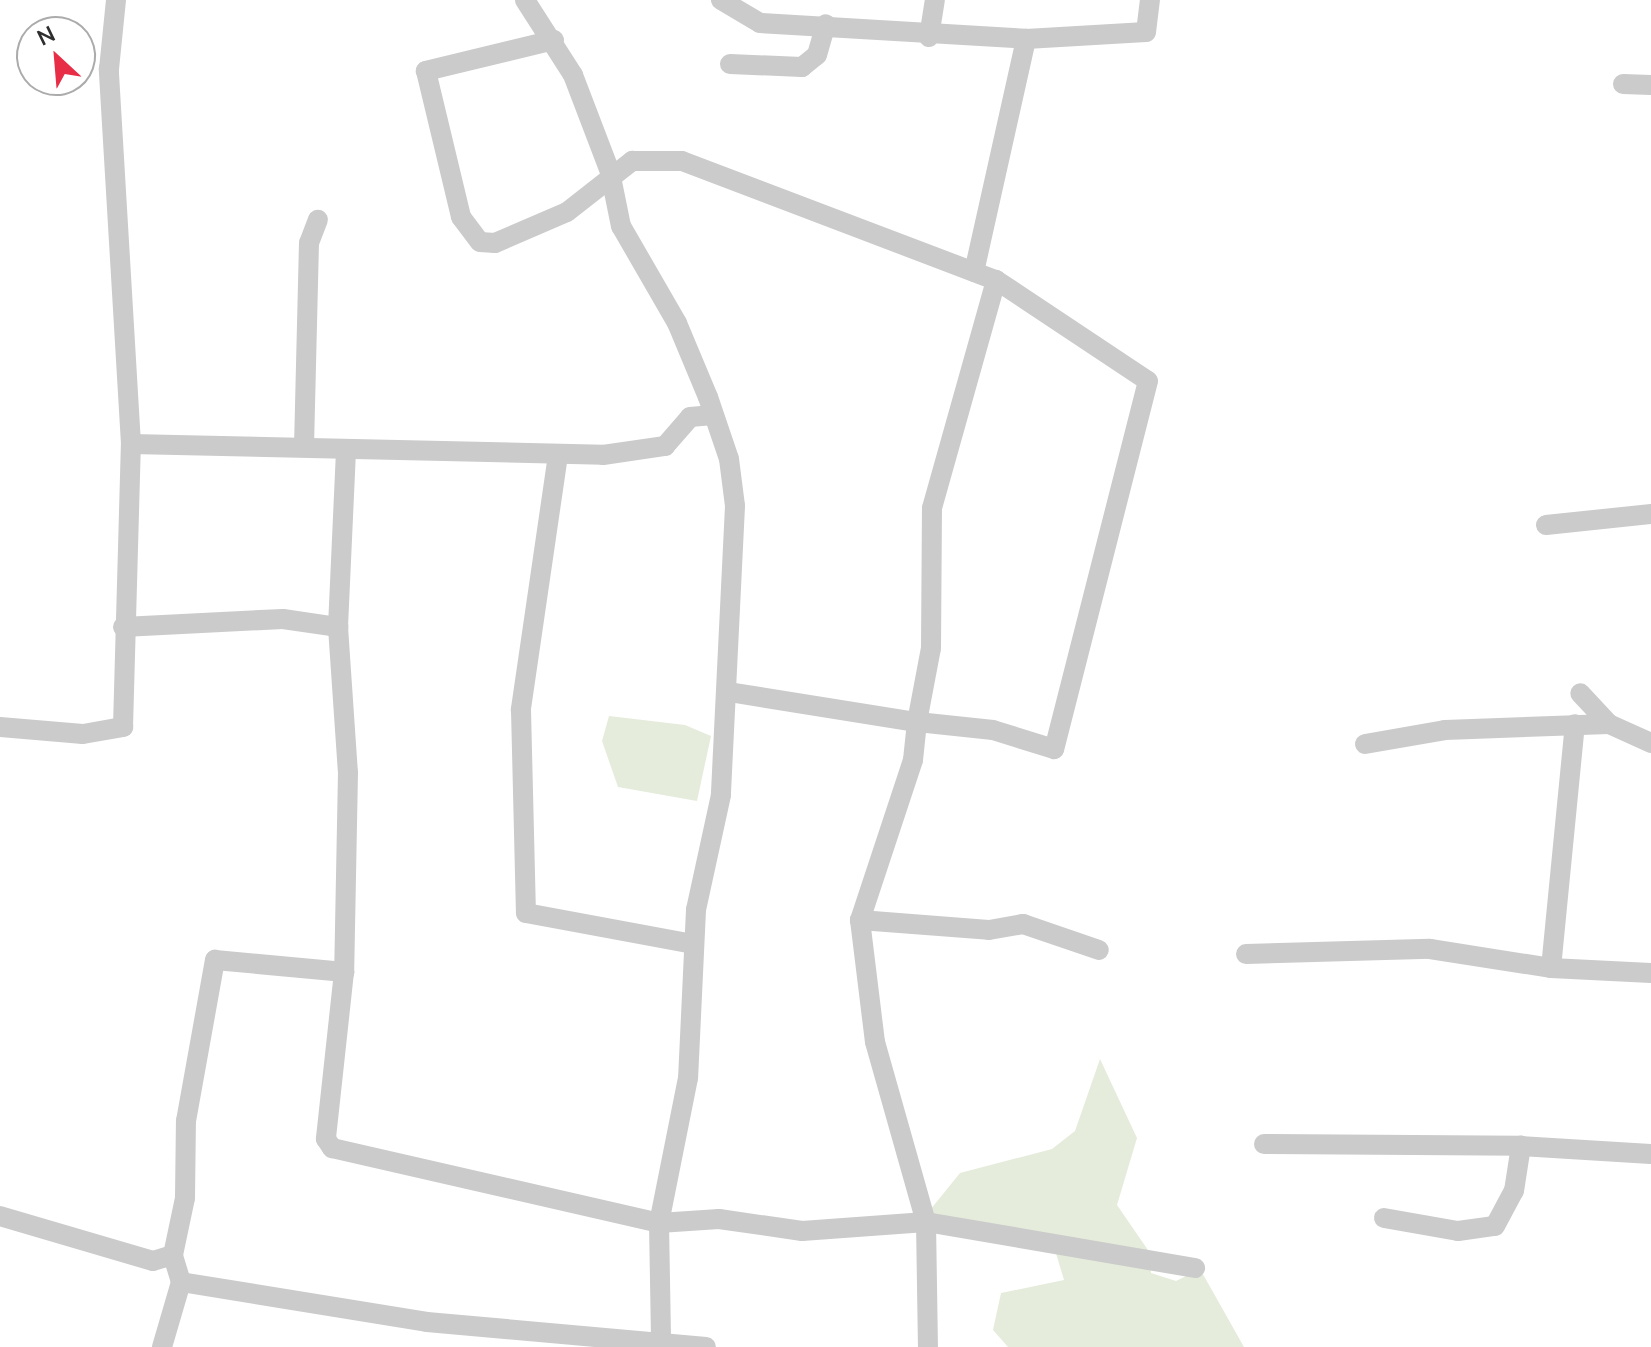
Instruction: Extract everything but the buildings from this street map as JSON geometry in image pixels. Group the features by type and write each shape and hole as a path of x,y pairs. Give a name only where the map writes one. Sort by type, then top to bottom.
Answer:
{"street":[{"path":"0,727 83,734 121,730 131,444 109,69 116,0"},
{"path":"525,0 554,40 610,172 621,226 677,323 713,415 735,506 729,692 721,795 693,944 688,1078 659,1223 661,1343"},
{"path":"721,0 746,21 826,24 929,37 1026,39 1146,32 1150,0"},
{"path":"929,37 935,0"},
{"path":"730,64 802,67 817,55 826,24"},
{"path":"974,272 1026,39"},
{"path":"554,40 426,71 468,234 495,243 516,228 567,212 610,172 632,161 682,161 996,280 1148,381 1054,749 993,730 917,722 729,692"},
{"path":"1623,84 1651,85"},
{"path":"304,447 309,243 318,220"},
{"path":"928,1347 926,1222 875,1042 860,920 913,760 931,648 932,508 996,280"},
{"path":"131,444 304,447 346,452 558,455 665,446 690,417 713,415"},
{"path":"346,452 338,627 348,772 344,972 327,1144 659,1223 719,1219 802,1231 926,1222 1195,1268"},
{"path":"558,455 521,710 526,913 693,944"},
{"path":"1546,525 1651,514"},
{"path":"123,627 283,619 338,627"},
{"path":"1580,693 1609,724 1651,743"},
{"path":"1551,968 1575,724"},
{"path":"1365,744 1414,732 1609,724"},
{"path":"860,920 989,930 1023,924 1099,950"},
{"path":"1246,954 1430,949 1551,968 1651,973"},
{"path":"162,1347 181,1282 173,1255 185,1198 186,1121 215,960 344,972"},
{"path":"1264,1144 1521,1146 1651,1154"},
{"path":"1384,1218 1458,1231 1495,1226 1514,1191 1521,1146"},
{"path":"0,1216 153,1261 173,1255"},
{"path":"181,1282 427,1322 706,1347"}],"green space":[{"path":"609,716 685,725 711,736 697,801 618,787 602,741"},
{"path":"1100,1059 1137,1138 1117,1205 1150,1253 1151,1273 1176,1281 1200,1269 1244,1347 1008,1347 993,1330 1001,1293 1064,1280 1055,1250 926,1215 960,1173 1052,1149 1075,1131"}]}
